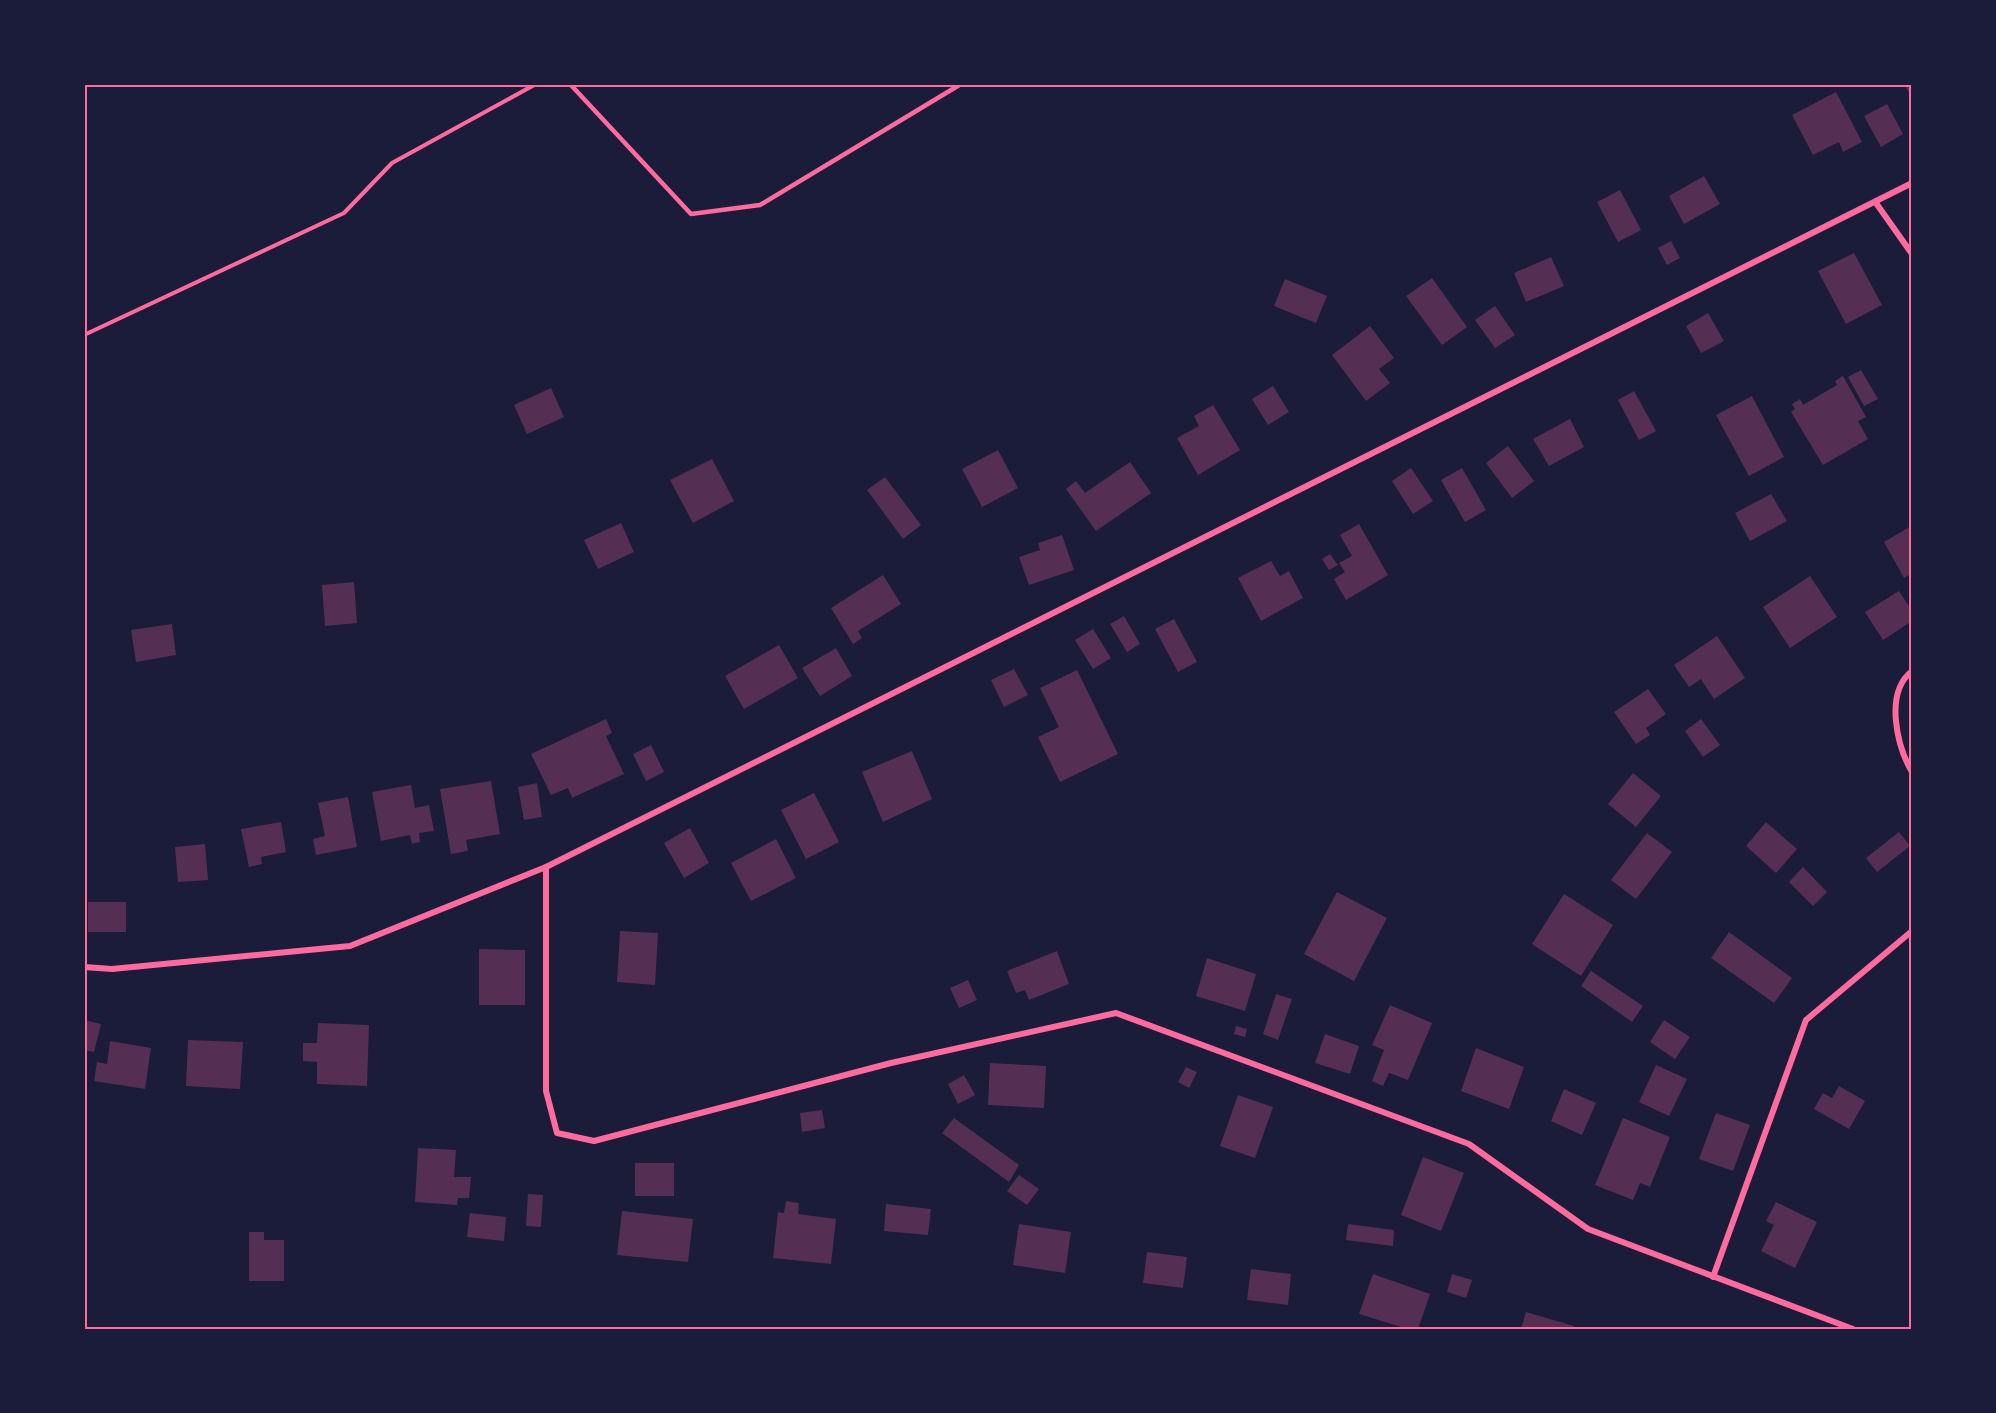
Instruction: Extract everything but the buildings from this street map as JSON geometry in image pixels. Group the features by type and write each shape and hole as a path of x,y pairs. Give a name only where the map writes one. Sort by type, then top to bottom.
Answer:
{"street":[{"path":"84,967 112,969 350,946 546,867 1912,183"},
{"path":"1876,203 1912,254"},
{"path":"1912,671 1906,675 1897,700 1895,729 1912,772"},
{"path":"546,867 546,1091 557,1133 594,1141 891,1064 1116,1013 1470,1144 1588,1229 1854,1329"},
{"path":"1713,1277 1806,1020 1912,931"}],"lane":[{"path":"570,84 691,214 760,205 960,84"}],"path":[{"path":"84,335 344,213 392,163 536,84"}]}
